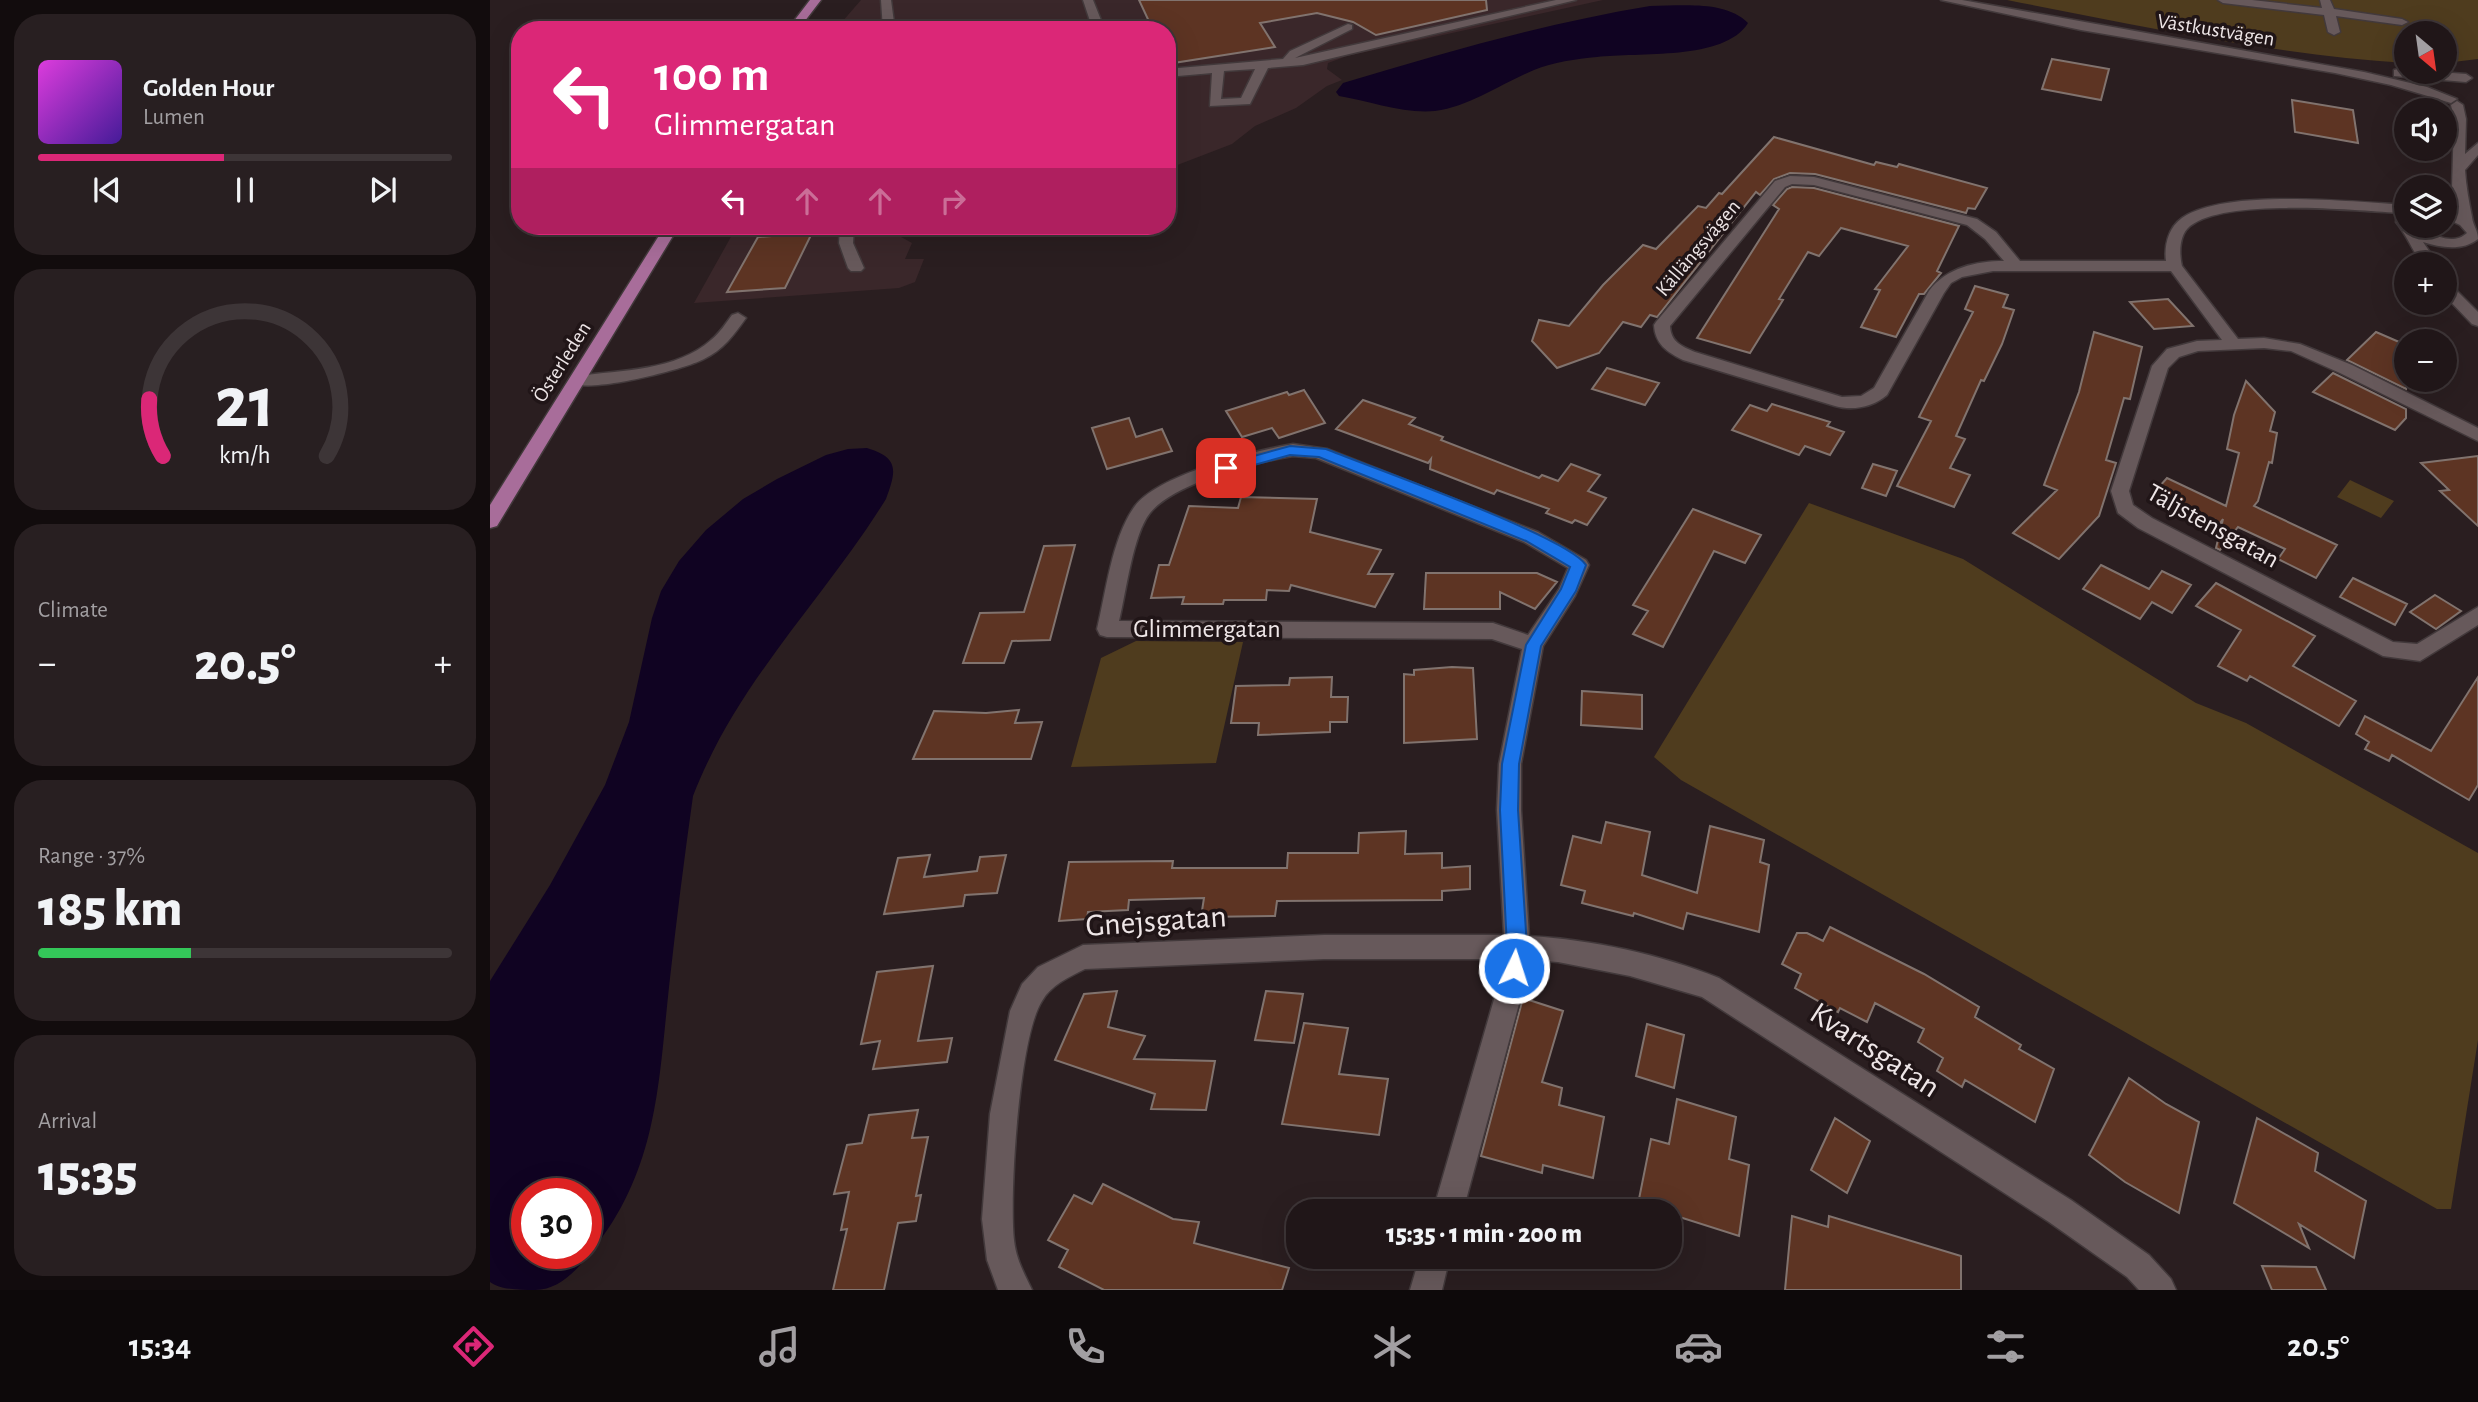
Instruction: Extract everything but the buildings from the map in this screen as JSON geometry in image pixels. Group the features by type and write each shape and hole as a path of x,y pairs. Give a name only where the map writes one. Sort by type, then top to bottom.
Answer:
{"main road":[{"path":"799,21 816,0"},
{"name":"Österleden","path":"490,521 667,235"}],"street":[{"path":"886,0 887,21"},
{"path":"1088,0 1096,21"},
{"path":"1176,72 1287,63 1571,0"},
{"name":"Västkustvägen","path":"1945,0 2119,33 2316,65 2402,84 2442,98"},
{"path":"2223,0 2395,21"},
{"path":"2325,0 2334,32"},
{"path":"1287,63 1289,56 1294,53 1348,27"},
{"path":"1219,68 1214,103 1246,101 1263,65"},
{"name":"Västkustvägen","path":"2316,65 2474,78"},
{"path":"2451,98 2446,92 2447,86 2474,78"},
{"name":"Västkustvägen","path":"2457,104 2471,113"},
{"path":"2442,252 2452,243 2471,239 2473,233 2459,188 2460,119 2457,110"},
{"path":"2460,168 2478,147"},
{"name":"Källängsvägen","path":"1804,179 1841,187 1981,226 2016,266 1973,269 1946,280 1937,291 1881,391 1871,400 1857,403 1841,402 1689,356 1670,347 1662,338 1662,325 1721,252 1780,184 1790,180 1804,179"},
{"path":"2234,344 2175,266 2171,254 2175,236 2187,220 2206,212 2296,205 2394,210"},
{"path":"2344,206 2394,222"},
{"path":"846,235 846,243 856,268"},
{"path":"2429,238 2478,246"},
{"path":"2016,266 2175,266"},
{"path":"2457,299 2478,321"},
{"path":"578,380 655,369 692,358 714,347 737,318"},
{"name":"Täljstensgatan","path":"2478,435 2314,354 2278,344 2234,344 2184,349 2164,359 2120,491 2125,508 2144,523 2389,650 2420,653 2478,615"},
{"name":"Glimmergatan","path":"1451,1199 1510,989 1517,947 1509,810 1510,764 1534,645 1569,591 1578,565 1568,556 1531,537 1321,453 1305,450 1256,459 1184,482 1153,497 1142,510 1133,528 1107,629 1493,631 1534,645"},
{"name":"Gnejsgatan","path":"1016,1290 1010,1284 998,1238 1000,1157 1018,1025 1031,993 1048,975 1083,957 1324,947 1517,947"},
{"name":"Kvartsgatan","path":"1517,947 1559,950 1630,963 1710,987 2060,1211 2138,1266 2160,1290"},
{"path":"1426,1290 1432,1269"}],"shaded area":[{"path":"861,0 1603,0 1347,56 1328,63 1327,69 1342,80 1327,86 1296,108 1255,126 1232,144 1176,166 1176,21 843,21"},
{"path":"2007,0 2478,0 2478,59 2457,62 2457,21 2394,21 2394,62 2306,53 2156,29"},
{"path":"1689,5 1715,8 1738,16 1748,23 1737,35 1720,44 1701,49 1589,58 1549,65 1473,100 1435,111 1399,109 1339,96 1336,92 1343,83 1457,50 1572,21 1650,6"},
{"path":"732,235 897,235 912,243 905,259 924,259 915,282 899,288 694,303"},
{"path":"867,448 878,452 890,461 893,467 889,489 886,499 861,537 782,643 733,715 693,796 657,1095 641,1162 628,1194 602,1237 602,1178 511,1178 511,1269 576,1269 558,1284 543,1289 499,1287 490,1282 490,981 550,885 605,785 629,722 652,618 661,591 679,561 706,530 743,499 826,455 848,449"},
{"path":"2350,480 2394,501 2381,518 2337,497"},
{"path":"1809,503 1963,559 2196,703 2246,723 2478,853 2478,1040 2451,1209 2437,1209 1681,780 1654,757"},
{"path":"1136,641 1243,642 1216,763 1071,767 1101,658"}],"route":[{"path":"1226,468 1290,451 1321,453 1550,545 1578,565 1569,591 1534,645 1510,764 1509,810 1517,947 1514,968"}]}
